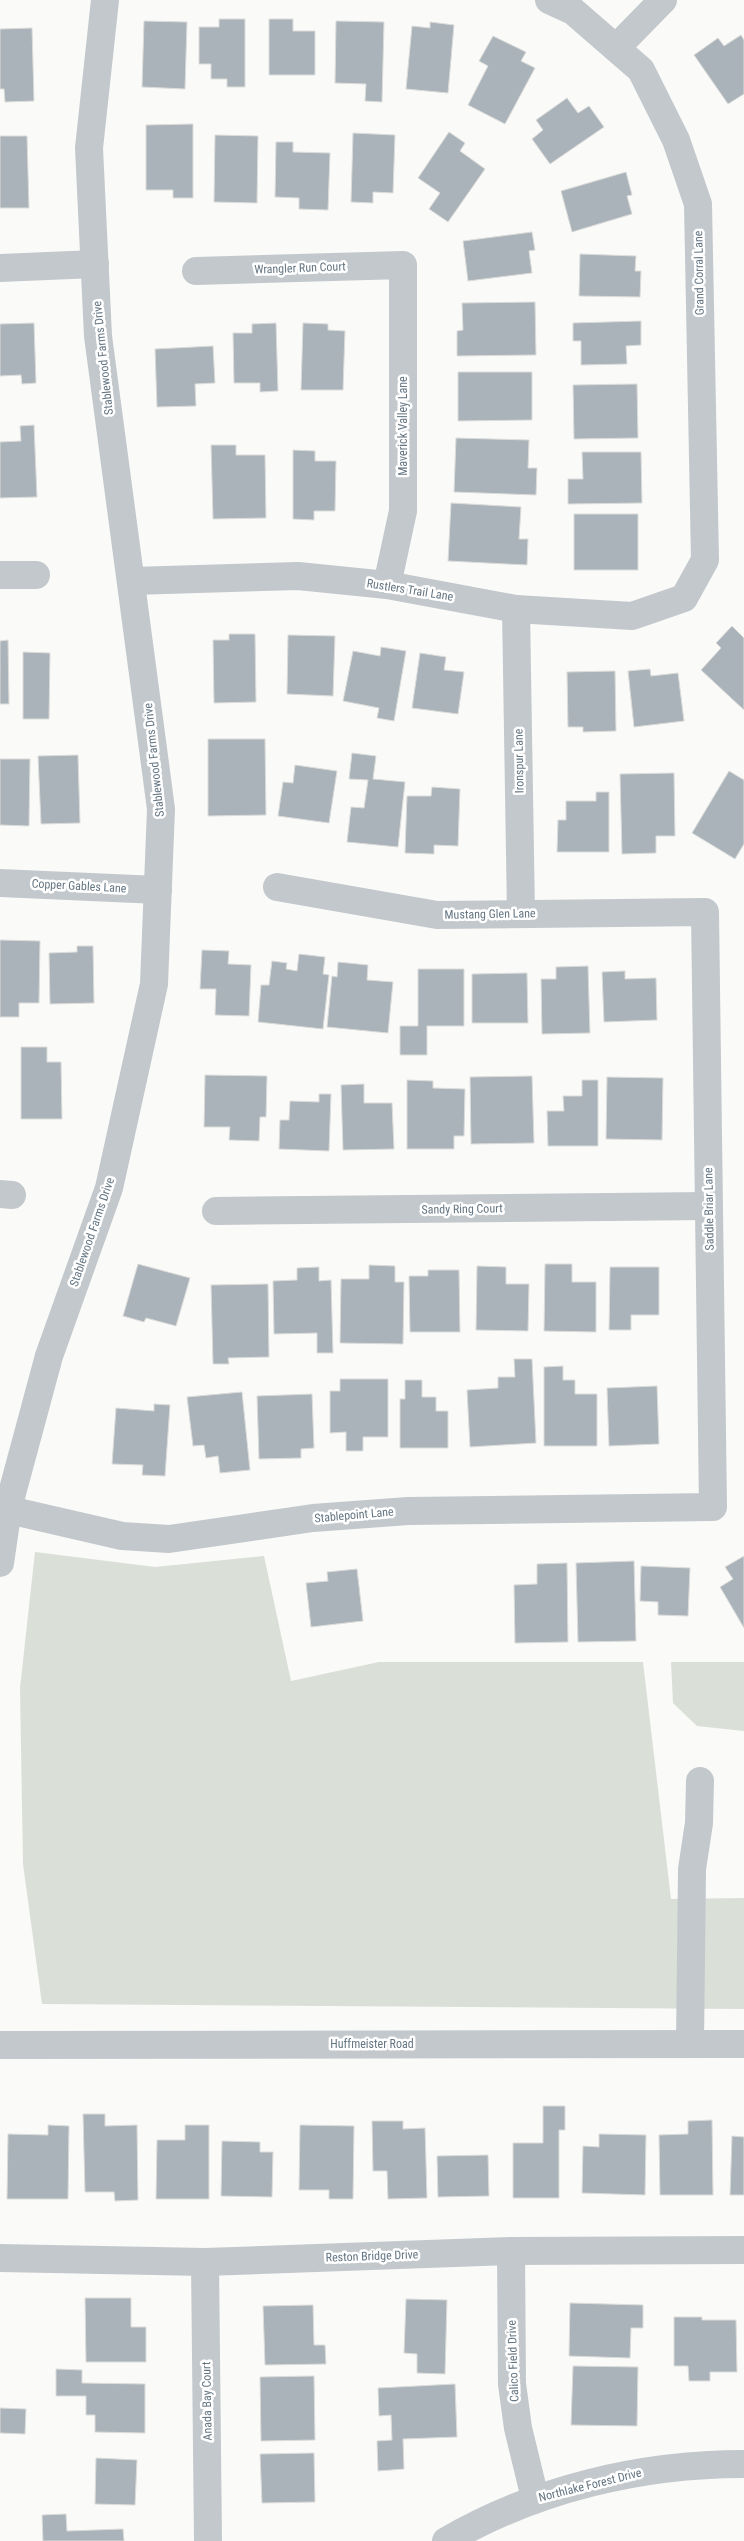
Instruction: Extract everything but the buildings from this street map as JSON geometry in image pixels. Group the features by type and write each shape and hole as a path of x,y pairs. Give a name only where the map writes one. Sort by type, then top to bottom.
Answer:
{"street":[{"name":"Stablewood Farms Drive","path":"0,1563 4,1508 50,1356 109,1188 154,984 161,809 98,336 89,148 105,0"},
{"name":"Grand Corral Lane","path":"549,0 573,11 641,70 676,140 698,204 705,560 684,598"},
{"path":"616,48 663,0"},
{"path":"0,268 95,264"},
{"name":"Wrangler Run Court","path":"196,271 403,265"},
{"name":"Maverick Valley Lane","path":"387,585 403,512 403,265"},
{"path":"0,575 36,575"},
{"name":"Rustlers Trail Lane","path":"132,581 298,576 387,585 516,608 632,616 684,598"},
{"name":"Ironspur Lane","path":"516,608 521,914"},
{"name":"Copper Gables Lane","path":"0,883 158,890"},
{"name":"Mustang Glen Lane","path":"277,887 437,915 705,912"},
{"name":"Saddle Briar Lane","path":"705,912 713,1507"},
{"name":"Sandy Ring Court","path":"216,1211 709,1206"},
{"name":"Stablepoint Lane","path":"4,1508 122,1536 169,1539 312,1518 408,1511 713,1507"},
{"path":"690,2044 692,1869 698,1823 700,1781"},
{"name":"Huffmeister Road","path":"0,2045 744,2044"},
{"name":"Reston Bridge Drive","path":"0,2258 205,2262 511,2251 744,2250"},
{"name":"Calico Field Drive","path":"511,2251 512,2384 518,2428 535,2498"},
{"name":"Anada Bay Court","path":"205,2262 208,2541"},
{"name":"Northlake Forest Drive","path":"446,2541 470,2527 535,2498 648,2471 744,2464"}],"shaded area":[{"path":"35,1552 155,1567 264,1556 291,1681 379,1662 643,1662 671,1899 744,1898 744,2009 42,2004 23,1864 20,1688"},
{"path":"671,1662 744,1662 744,1731 697,1726 673,1703"}]}
